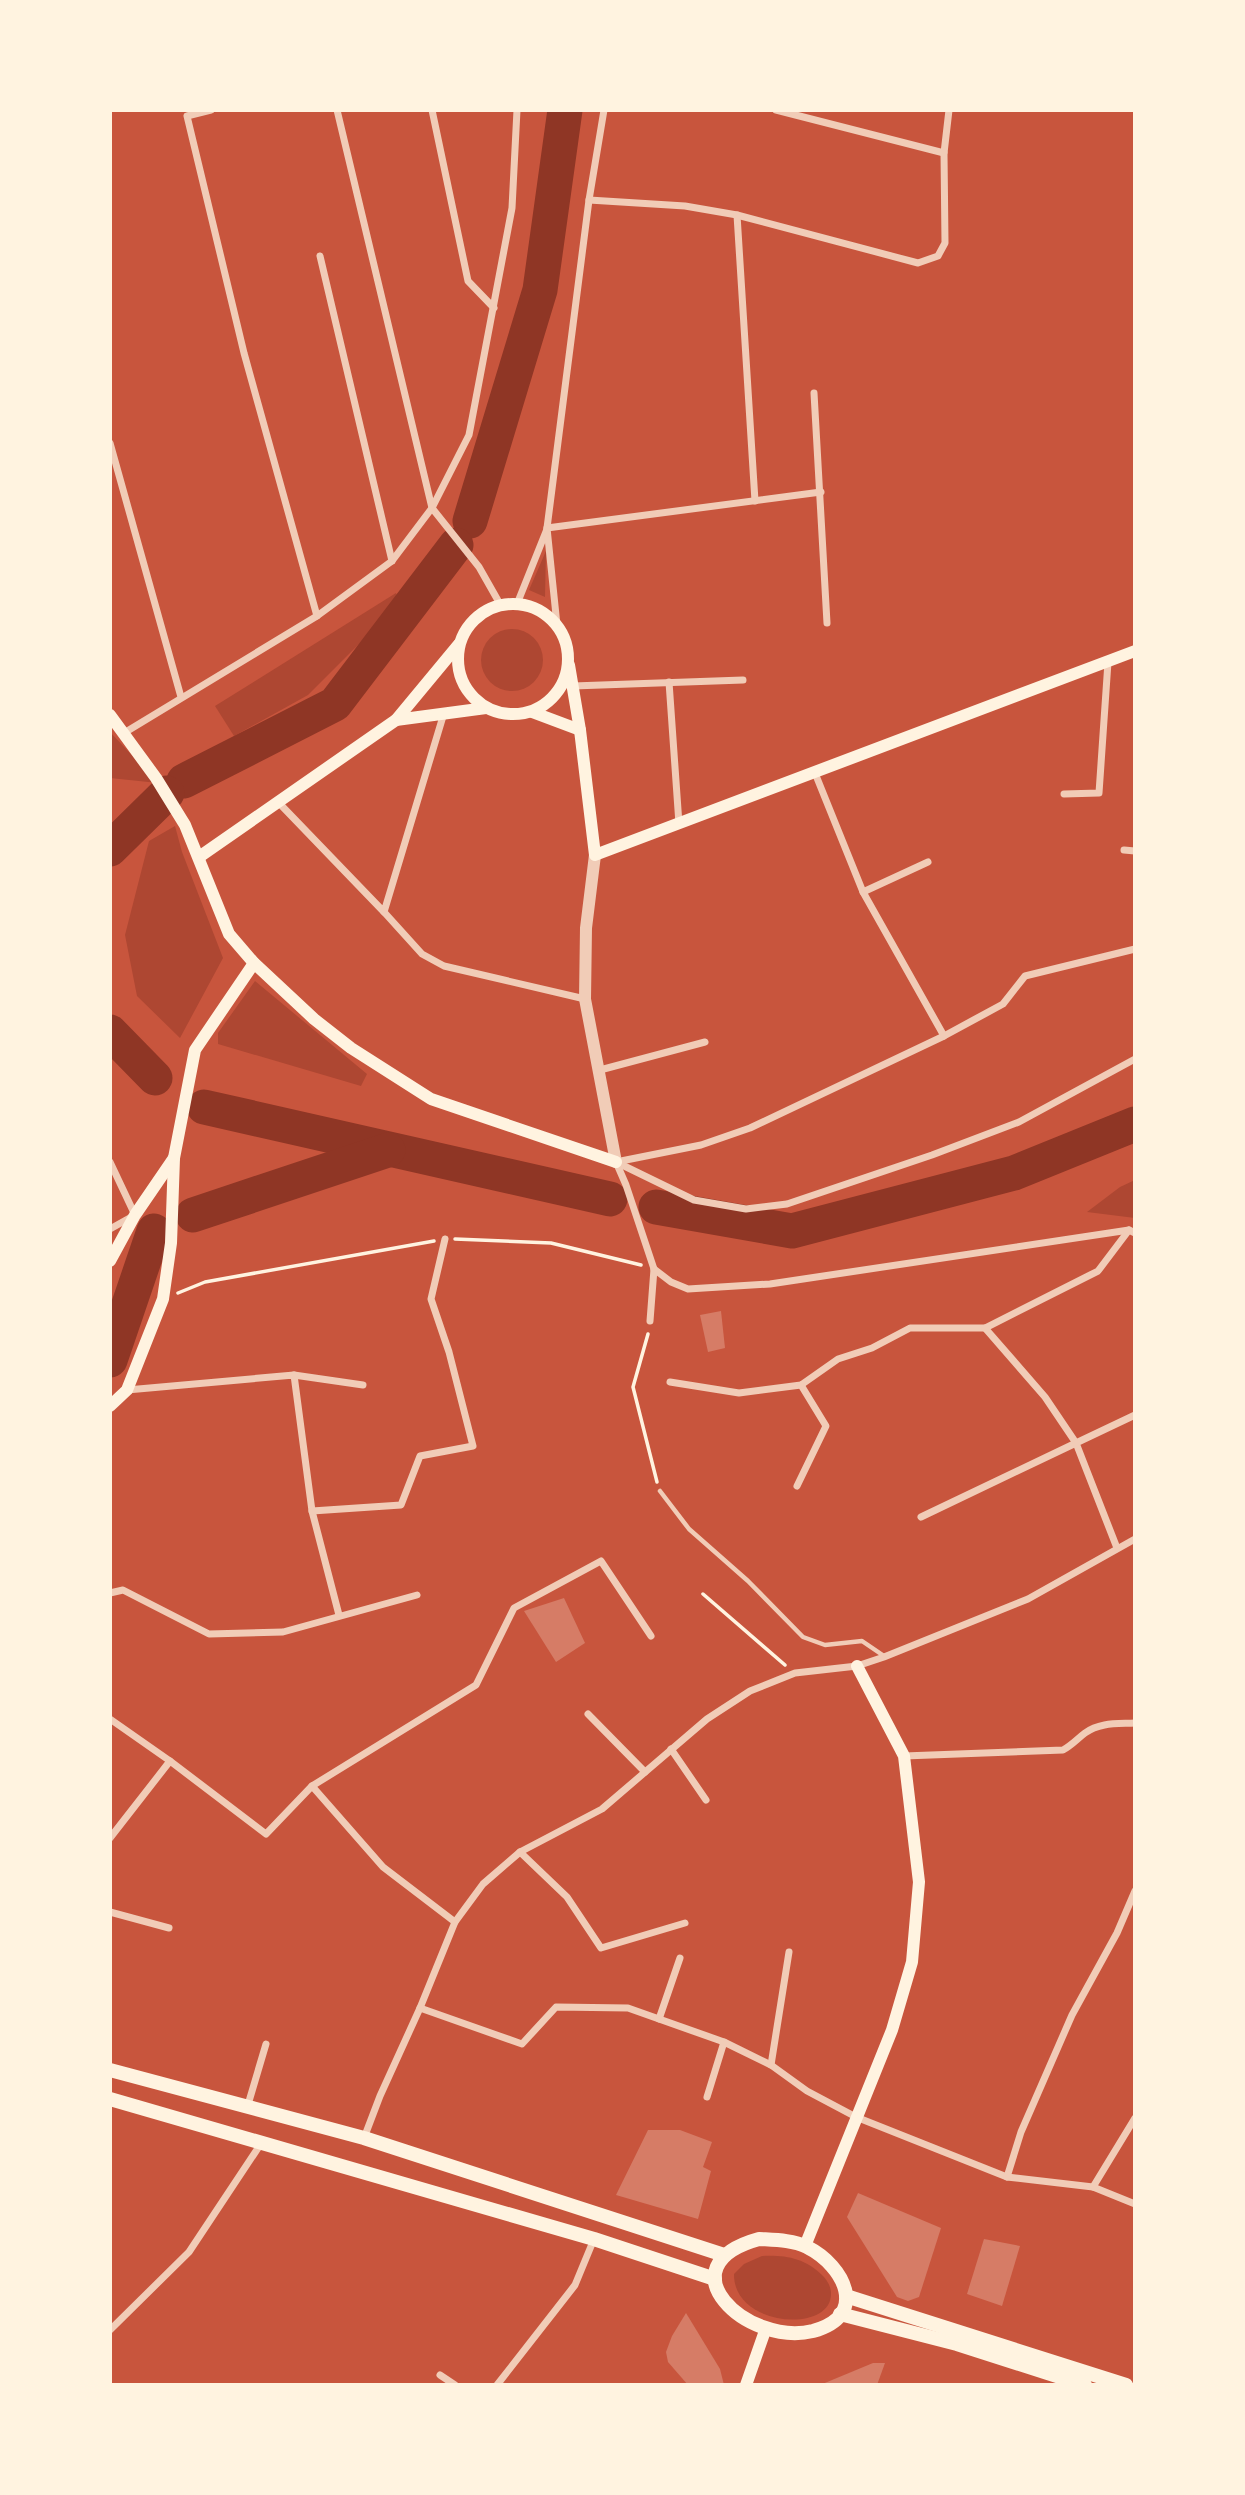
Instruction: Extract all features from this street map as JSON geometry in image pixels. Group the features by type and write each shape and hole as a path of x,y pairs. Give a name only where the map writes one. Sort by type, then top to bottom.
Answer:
{"main road":[{"path":"199,857 396,720 460,643 468,626 500,604 532,607 546,614 557,625 568,650 595,855 1135,651"},
{"path":"460,643 457,662 461,680 471,696 486,708 500,714 532,712 546,705 557,694 569,665"},
{"path":"396,720 486,708"},
{"path":"532,712 580,730"},
{"path":"110,715 186,825 229,934 254,963 314,1019 431,1099 616,1162"},
{"path":"110,1406 127,1390 163,1299 172,1242 174,1158 195,1051 254,963"},
{"path":"110,1261 135,1215 174,1158"},
{"path":"804,2246 892,2030 912,1962 919,1882 904,1756 857,1666"},
{"path":"110,2070 364,2138 724,2255"},
{"path":"110,2099 594,2239 715,2279"},
{"path":"759,2239 781,2240 804,2246 824,2257 838,2272 846,2288 845,2304 840,2314 823,2328 803,2333 780,2332 738,2315 723,2301 715,2279 716,2268 724,2255 739,2245 759,2239"},
{"path":"846,2296 1126,2385"},
{"path":"840,2314 957,2344 1085,2385"},
{"path":"746,2385 766,2328"}],"street":[{"path":"211,110 187,116 244,353 317,616"},
{"path":"337,110 432,508 479,567 500,604"},
{"path":"432,110 468,281 494,307"},
{"path":"124,733 317,616 392,561 432,508 469,435 512,208 517,110"},
{"path":"557,625 547,528 589,200 604,110"},
{"path":"776,110 944,153"},
{"path":"589,200 685,206 737,215 918,263 938,256 945,243 944,153 949,110"},
{"path":"737,215 755,501"},
{"path":"320,256 392,561"},
{"path":"814,393 827,623"},
{"path":"110,443 181,697"},
{"path":"547,528 821,492"},
{"path":"517,604 547,528"},
{"path":"1064,794 1099,793 1108,662"},
{"path":"573,686 744,680"},
{"path":"669,682 680,824"},
{"path":"384,912 444,713"},
{"path":"815,773 863,892 944,1036"},
{"path":"279,803 422,954 444,966 585,999"},
{"path":"1124,850 1135,851"},
{"path":"595,855 586,928 585,999 616,1162 654,1269 650,1321"},
{"path":"863,892 928,862"},
{"path":"616,1162 701,1145 750,1128 944,1036 1003,1004 1025,976 1135,949"},
{"path":"600,1070 705,1042"},
{"path":"616,1162 694,1200 746,1209 787,1204 932,1155 1019,1122 1135,1059"},
{"path":"110,1162 135,1215 110,1229"},
{"path":"654,1269 671,1282 688,1289 770,1284 1132,1231"},
{"path":"670,1382 740,1394 801,1385 838,1359 872,1348 911,1328 985,1328 1098,1271 1132,1231"},
{"path":"312,1511 401,1505 420,1456 473,1446 449,1352 431,1299 445,1238"},
{"path":"985,1328 1045,1397 1076,1443 1116,1548"},
{"path":"294,1375 312,1511 339,1615"},
{"path":"127,1390 294,1375 363,1385"},
{"path":"797,1486 825,1426 801,1385"},
{"path":"921,1517 1135,1415"},
{"path":"364,2138 455,1922 484,1884 520,1852 602,1809 707,1719 750,1691 795,1673 857,1666 884,1657 1028,1599 1135,1539"},
{"path":"110,1719 266,1833 312,1786 476,1685 514,1608 601,1561 651,1636"},
{"path":"110,1593 123,1590 209,1634 283,1632 417,1595"},
{"path":"588,1714 645,1772"},
{"path":"904,1756 1063,1750 1095,1727 1135,1723"},
{"path":"671,1749 706,1800"},
{"path":"110,1838 170,1761"},
{"path":"312,1786 383,1867 455,1922"},
{"path":"520,1852 568,1896 601,1948 685,1923"},
{"path":"1007,2177 1021,2132 1072,2015 1117,1933 1135,1891"},
{"path":"110,1912 169,1928"},
{"path":"771,2065 789,1952"},
{"path":"659,2019 680,1958"},
{"path":"420,2008 522,2044 556,2007 628,2008 724,2042 771,2065 807,2091 856,2117 1007,2177 1093,2187 1135,2204"},
{"path":"707,2097 724,2042"},
{"path":"247,2108 265,2044"},
{"path":"1093,2187 1135,2118"},
{"path":"110,2330 189,2252 262,2142"},
{"path":"497,2385 575,2285 594,2239"},
{"path":"440,2375 455,2385"}],"lane":[{"path":"660,1490 689,1529 748,1581 803,1637 825,1645 862,1641 884,1657"}],"path":[{"path":"163,1299 205,1282 445,1238 551,1242 654,1269"},
{"path":"650,1321 633,1387 660,1490"},
{"path":"704,1594 795,1673"}],"shaded area":[{"path":"546,551 545,597 529,590"},
{"path":"396,593 400,603 308,695 234,736 215,706"},
{"path":"512,629 534,638 543,660 534,682 512,691 490,682 481,660 490,638"},
{"path":"110,732 158,783 110,778"},
{"path":"175,826 182,852 223,958 180,1038 137,996 125,935 149,841"},
{"path":"255,981 367,1074 361,1086 218,1044 218,1033"},
{"path":"1135,1180 1135,1218 1087,1212 1120,1187"},
{"path":"762,2256 794,2259 815,2269 826,2279 830,2288 827,2307 816,2315 800,2319 782,2319 764,2314 749,2305 738,2292 734,2274 744,2264"}],"building":[{"path":"721,1311 725,1348 708,1352 700,1315"},
{"path":"564,1598 585,1643 556,1662 524,1611"},
{"path":"648,2130 680,2130 712,2142 703,2167 711,2171 698,2219 616,2195"},
{"path":"858,2193 941,2228 919,2297 908,2301 897,2297 847,2217"},
{"path":"984,2239 1020,2246 1002,2306 967,2294"},
{"path":"686,2313 720,2369 724,2385 688,2385 668,2362 666,2352"},
{"path":"873,2363 885,2363 877,2385 820,2385"}],"waterway":[{"path":"470,521 540,290 565,110"},
{"path":"184,781 335,704 456,545"},
{"path":"110,849 167,793"},
{"path":"110,1032 155,1078"},
{"path":"204,1107 610,1199"},
{"path":"656,1207 792,1231 1014,1173 1135,1124"},
{"path":"193,1215 388,1150"},
{"path":"110,1360 154,1231"}]}
